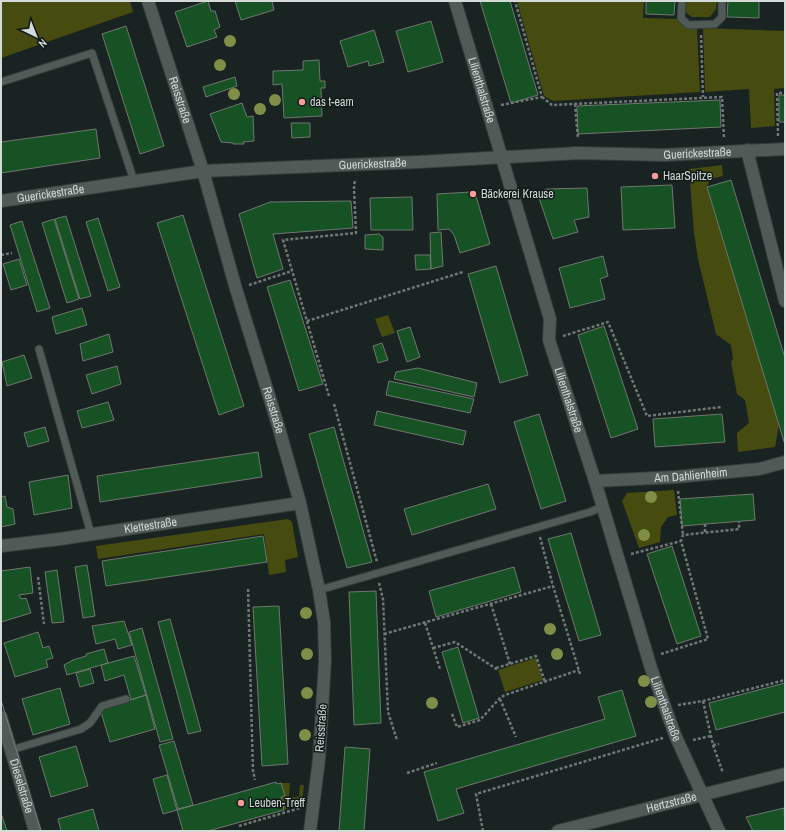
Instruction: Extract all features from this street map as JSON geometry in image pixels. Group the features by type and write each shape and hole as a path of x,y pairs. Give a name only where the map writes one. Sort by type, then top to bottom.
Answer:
{"street":[{"name":"Reisstraße","path":"148,1 203,171 236,289 278,426 300,503 319,590 324,622 325,661 319,759 310,831"},
{"name":"Lilienthalstraße","path":"455,1 550,319 549,340 649,660 677,739 718,831"},
{"name":"Guerickestraße","path":"1,201 203,171 356,165 579,153 664,155 782,149"},
{"name":"Guerickestraße","path":"747,150 781,273 785,301"},
{"name":"Am Dahlienheim","path":"594,481 676,477 759,469 785,462"},
{"name":"Klettestraße","path":"1,546 60,539 300,503"},
{"name":"Dieselstraße","path":"1,717 35,831"},
{"name":"Hertzstraße","path":"558,831 785,774"}],"lane":[{"path":"682,1 681,18 688,24 715,24 722,17 722,1"},
{"path":"1,82 92,53 134,181"},
{"path":"39,349 91,534"},
{"path":"319,590 602,508"},
{"path":"11,750 81,729 90,723 102,706 126,699"}],"path":[{"path":"515,1 542,97 552,105 722,96 724,152"},
{"path":"700,24 703,97"},
{"path":"782,149 777,93 785,93"},
{"path":"487,108 542,97"},
{"path":"576,104 579,153"},
{"path":"330,396 283,240 356,233 354,188 356,165"},
{"path":"1,255 12,253"},
{"path":"236,289 292,271"},
{"path":"307,321 463,272"},
{"path":"549,340 608,322 647,416 722,407"},
{"path":"334,404 378,573 383,599 388,712 397,740"},
{"path":"661,654 708,640 681,541 683,535 676,477"},
{"path":"683,535 739,529 739,522"},
{"path":"704,532 705,524"},
{"path":"537,527 553,586 580,674"},
{"path":"632,554 681,541"},
{"path":"38,577 44,624"},
{"path":"384,634 553,586"},
{"path":"248,589 253,771 255,780"},
{"path":"491,604 510,664"},
{"path":"425,623 440,669"},
{"path":"433,648 455,642 496,669 536,656 545,682"},
{"path":"452,714 457,727 480,720 500,698 505,695 578,670"},
{"path":"665,706 702,701 785,680"},
{"path":"500,698 516,737"},
{"path":"702,701 713,745 723,773"},
{"path":"483,831 476,794 677,739 711,736"},
{"path":"713,745 719,744"},
{"path":"407,773 437,763"},
{"path":"239,826 314,804"}],"green space":[{"path":"1,1 130,1 133,12 1,58"},
{"path":"517,1 644,1 643,18 677,19 687,29 697,28 700,92 553,101 544,96"},
{"path":"686,1 717,1 716,9 710,17 692,17 685,12"},
{"path":"703,28 785,31 785,88 774,89 775,126 751,128 749,89 705,92"},
{"path":"722,165 723,176 710,179 707,187 779,425 775,447 738,452 737,433 749,423 745,400 737,394 731,362 733,359 731,345 716,334 698,259 694,233 689,169"},
{"path":"388,315 395,333 382,337 375,319"},
{"path":"674,490 677,515 668,517 661,527 660,542 639,548 622,501 627,493"},
{"path":"288,519 292,522 298,557 285,560 286,572 269,575 264,534 98,559 96,546"},
{"path":"536,658 543,680 505,692 498,670"},
{"path":"281,783 290,783 289,797 299,797 300,785 304,785 302,803 284,810 281,797 285,796"}],"building":[{"path":"208,1 211,11 215,11 220,27 214,30 217,37 187,47 175,12"},
{"path":"235,1 272,1 274,10 241,20"},
{"path":"480,1 510,1 538,95 511,103"},
{"path":"646,1 675,1 674,15 646,14"},
{"path":"728,1 759,1 759,18 727,17"},
{"path":"431,21 443,62 408,72 396,31"},
{"path":"126,26 164,146 140,154 102,34"},
{"path":"374,30 384,62 369,66 368,61 348,67 340,41"},
{"name":"das t-eam","path":"319,60 320,81 325,81 325,88 321,88 322,116 284,118 282,84 273,85 273,71 303,70 303,61"},
{"path":"235,77 237,86 206,97 203,87"},
{"path":"779,95 785,95 785,122 779,122"},
{"path":"720,100 721,127 578,134 577,106"},
{"path":"242,103 247,117 253,116 254,141 243,142 244,144 221,142 210,114"},
{"path":"291,123 310,123 310,137 292,138"},
{"path":"96,129 100,158 1,173 1,142"},
{"path":"731,180 785,358 785,445 707,187"},
{"path":"672,185 675,228 623,230 621,187"},
{"path":"587,188 589,217 574,220 578,232 553,239 539,198 540,192 547,189"},
{"path":"471,192 476,196 490,244 460,253 454,235 449,229 438,230 437,194"},
{"path":"412,197 413,230 371,230 370,198"},
{"path":"351,201 353,228 273,234 283,269 257,278 239,214 270,202"},
{"path":"183,215 244,406 219,415 157,223"},
{"path":"66,216 91,296 80,299 55,219"},
{"path":"98,218 120,287 108,291 86,222"},
{"path":"54,219 79,299 67,303 42,223"},
{"path":"22,221 50,308 37,312 10,225"},
{"path":"441,232 443,266 431,269 430,233"},
{"path":"379,234 383,237 383,250 365,249 365,235"},
{"path":"415,255 430,255 431,269 416,270"},
{"path":"603,256 608,276 600,279 605,299 570,308 559,268"},
{"path":"19,259 27,285 11,290 3,264"},
{"path":"496,266 528,375 500,383 468,274"},
{"path":"290,280 323,384 299,391 267,287"},
{"path":"82,308 87,325 56,334 52,317"},
{"path":"604,326 638,429 611,438 578,335"},
{"path":"410,327 420,357 407,362 397,331"},
{"path":"109,334 113,352 83,361 80,344"},
{"path":"382,343 388,360 378,363 373,346"},
{"path":"24,355 32,378 7,386 2,362"},
{"path":"117,366 121,384 92,394 86,375"},
{"path":"418,368 477,383 474,397 394,379 396,372"},
{"path":"389,381 474,399 470,413 386,395"},
{"path":"108,402 114,420 82,428 77,411"},
{"path":"377,411 466,431 463,445 374,425"},
{"path":"539,414 566,501 541,509 514,422"},
{"path":"722,414 725,442 655,447 653,419"},
{"path":"45,427 49,441 28,447 24,433"},
{"path":"334,427 372,562 347,568 309,434"},
{"path":"258,452 262,477 100,502 97,476"},
{"path":"68,475 72,508 34,515 29,482"},
{"path":"488,484 496,509 412,535 404,509"},
{"path":"753,494 755,520 682,526 680,499"},
{"path":"5,496 7,507 13,509 15,524 1,527 1,497"},
{"path":"571,533 601,635 579,641 548,539"},
{"path":"263,536 267,562 106,586 102,561"},
{"path":"672,546 701,636 677,644 647,554"},
{"path":"87,565 95,616 83,618 75,567"},
{"path":"30,567 33,593 19,595 21,599 26,598 31,613 1,622 1,571"},
{"path":"514,567 521,592 436,617 429,591"},
{"path":"57,570 64,622 52,623 45,572"},
{"path":"376,591 381,723 354,725 349,592"},
{"path":"279,606 288,764 262,766 253,607"},
{"path":"170,619 201,731 188,734 158,622"},
{"path":"124,621 132,645 118,649 115,639 96,644 92,626"},
{"path":"142,628 173,739 160,742 129,632"},
{"path":"38,632 43,648 49,646 53,658 46,660 48,667 15,677 4,643"},
{"path":"458,647 479,718 463,723 442,652"},
{"path":"104,649 108,663 67,675 64,665 73,660 86,656 86,654"},
{"path":"134,656 146,695 131,700 124,675 105,681 101,665"},
{"path":"90,669 94,683 80,687 76,673"},
{"path":"785,683 785,712 716,730 709,703"},
{"path":"60,688 70,724 33,735 22,699"},
{"path":"622,690 636,736 456,789 464,813 438,821 424,772 605,719 598,697"},
{"path":"146,695 155,729 110,742 100,709"},
{"path":"174,741 193,805 178,809 159,745"},
{"path":"76,746 88,786 51,797 39,757"},
{"path":"345,747 370,749 364,831 339,831"},
{"path":"167,775 177,810 163,814 153,779"},
{"name":"Leuben-Treff","path":"276,782 277,784 281,783 285,796 281,797 284,810 208,831 183,831 177,810"},
{"path":"784,808 785,831 753,831 746,817"},
{"path":"93,809 99,831 61,831 58,819"},
{"path":"1,813 7,831 1,831"}],"tram line":[{"path":"1,700 41,831"}],"place":[{"name":"das t-eam","path":"302,102"},
{"name":"HaarSpitze","path":"655,176"},
{"name":"Bäckerei Krause","path":"473,194"},
{"name":"Leuben-Treff","path":"241,803"}]}
